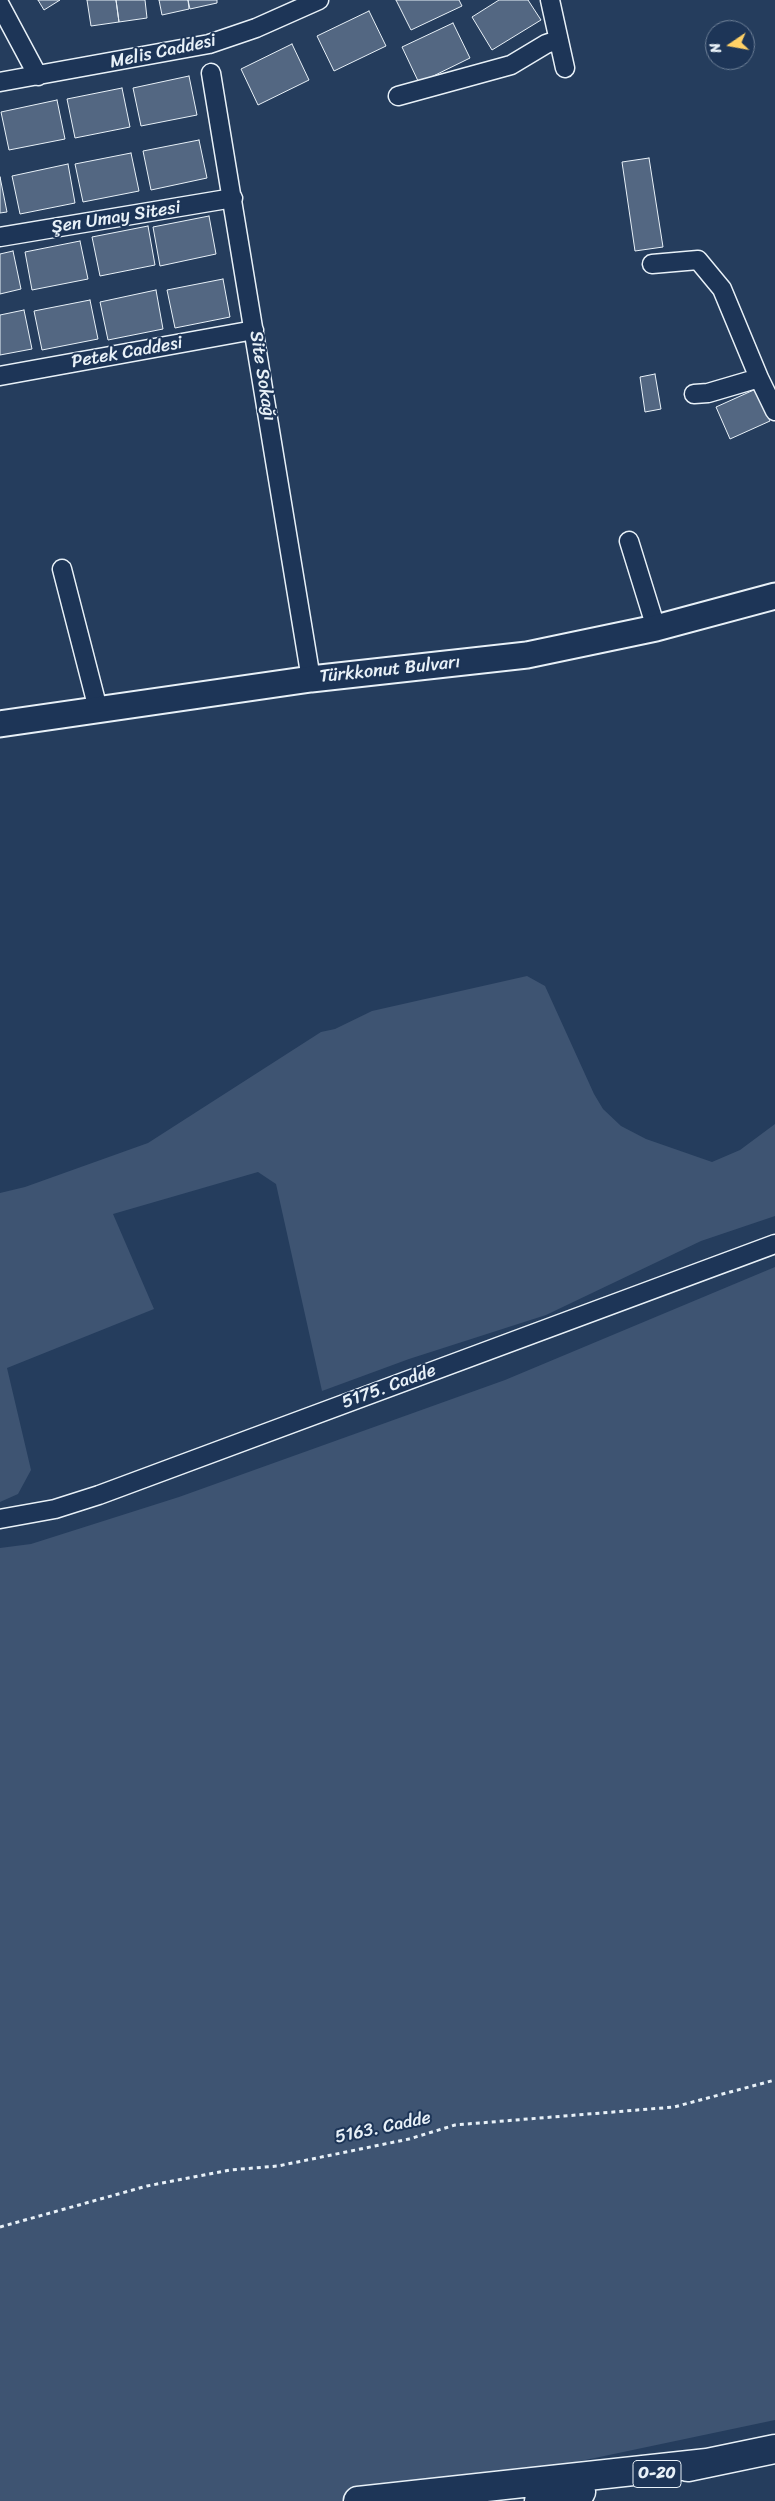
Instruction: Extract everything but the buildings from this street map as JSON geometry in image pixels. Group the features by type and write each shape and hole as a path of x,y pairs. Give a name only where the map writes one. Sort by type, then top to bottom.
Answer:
{"highway":[{"name":"O-20","path":"539,2501 775,2449"},
{"path":"358,2501 707,2463"}],"street":[{"name":"Melis Caddesi","path":"0,82 209,44 256,28 319,0"},
{"path":"550,0 565,68"},
{"path":"0,5 38,76"},
{"path":"398,96 511,65 546,44 558,40"},
{"name":"Site Sokağı","path":"211,73 311,679"},
{"name":"Şen Umay Sitesi","path":"0,237 233,198"},
{"path":"652,264 698,260 722,289 759,378 775,411"},
{"name":"Petek Caddesi","path":"0,376 254,330"},
{"path":"694,394 708,394 759,378"},
{"path":"630,541 656,628"},
{"path":"62,569 98,710"},
{"name":"Türkkonut Bulvarı","path":"0,724 311,679 527,655 656,628 775,596"},
{"name":"5175. Cadde","path":"0,1519 54,1509 99,1495 775,1244"}],"path":[{"name":"5163. Cadde","path":"0,2227 147,2186 230,2170 278,2166 409,2138 455,2126 674,2107 775,2080"}],"shaded area":[{"path":"527,976 545,986 594,1094 603,1109 621,1126 646,1139 712,1162 740,1150 775,1124 775,1216 701,1241 546,1315 409,1359 322,1391 276,1184 258,1172 113,1214 154,1309 7,1368 31,1470 18,1494 0,1502 0,1193 25,1187 148,1143 321,1032 335,1029 372,1011"},
{"path":"775,1267 775,2420 571,2463 410,2501 0,2501 0,1548 31,1544 179,1497 505,1380"}]}
